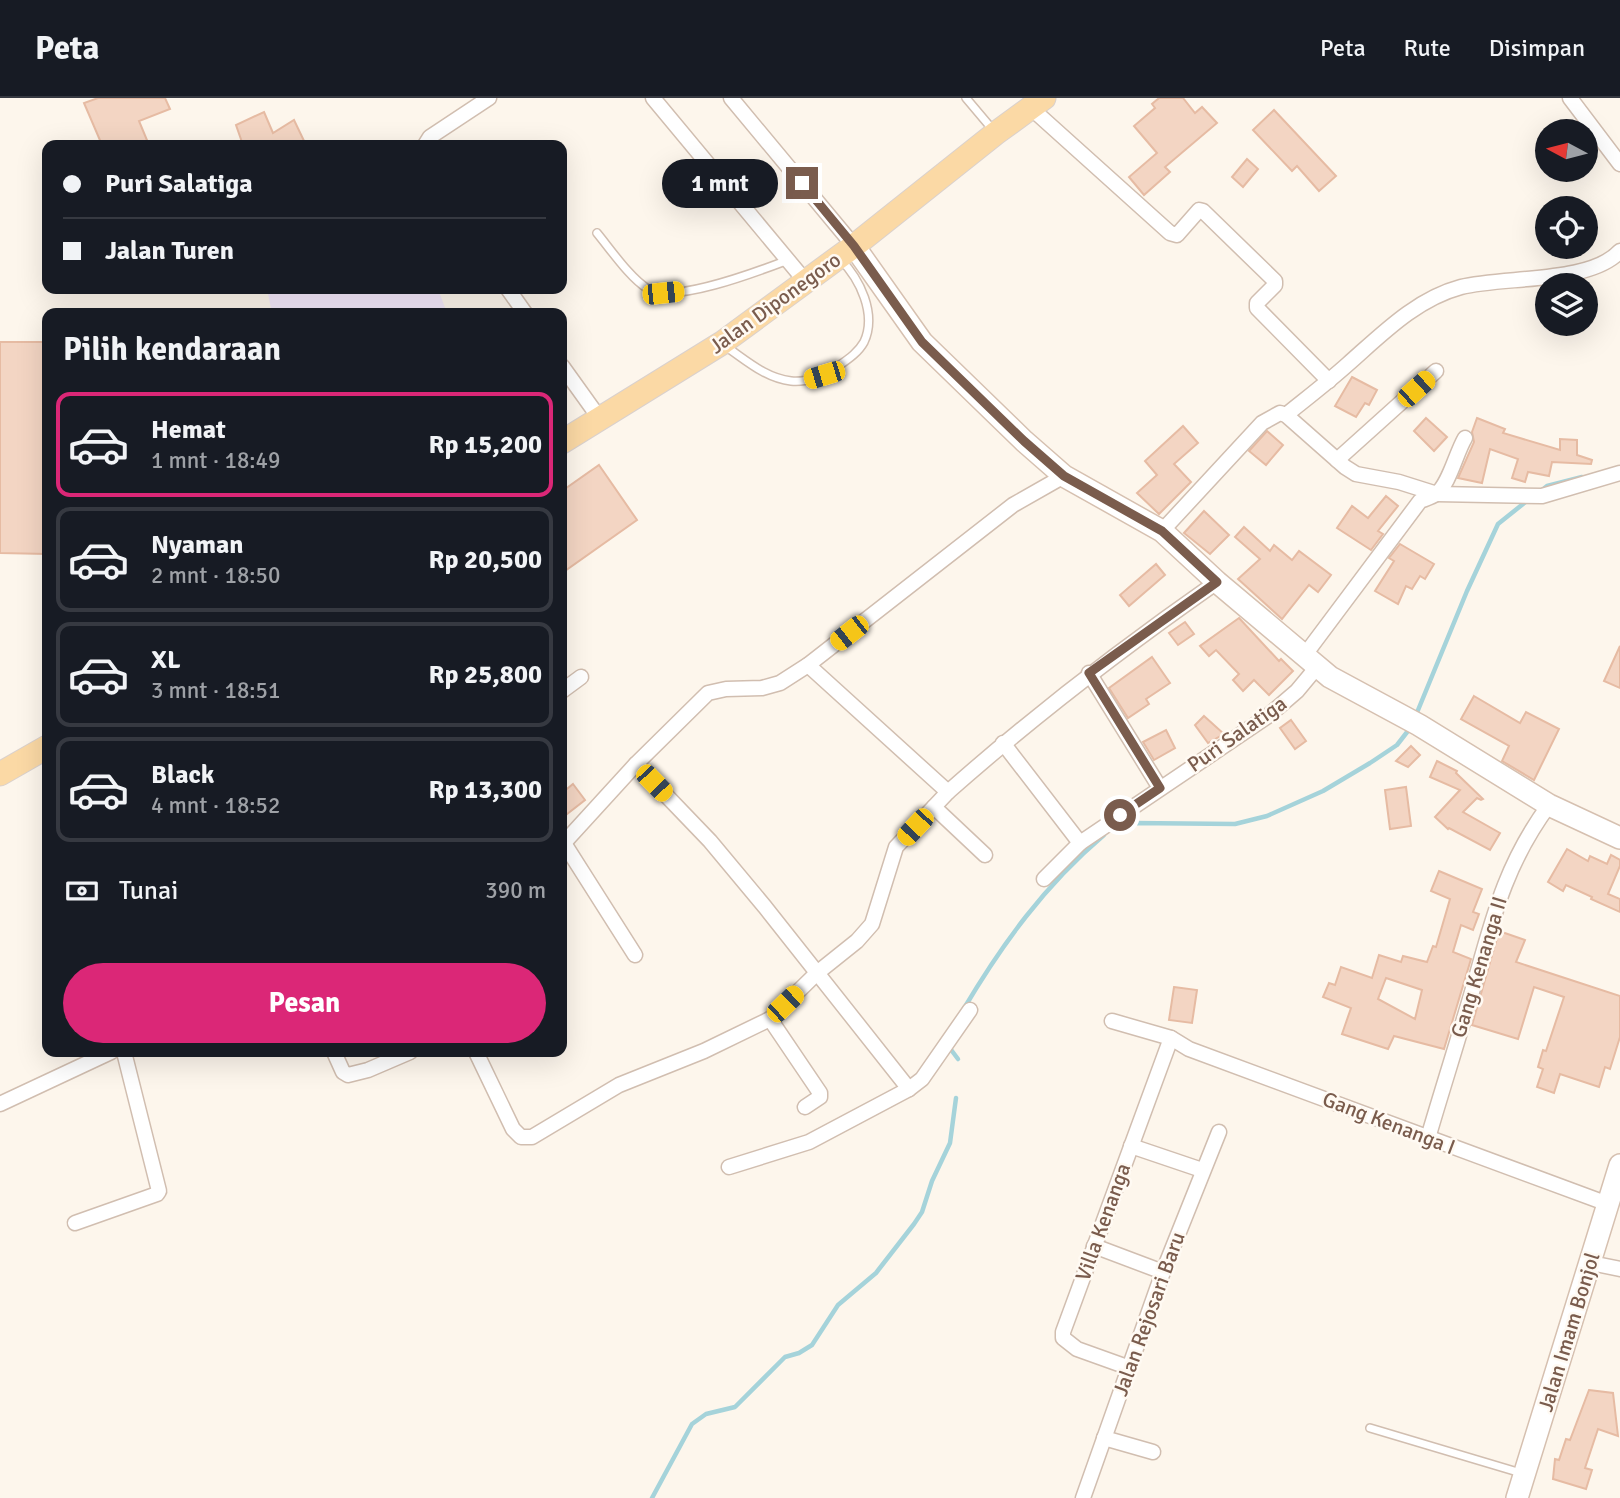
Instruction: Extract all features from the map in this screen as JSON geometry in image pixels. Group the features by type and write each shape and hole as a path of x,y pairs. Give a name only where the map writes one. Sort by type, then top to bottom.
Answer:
{"main road":[{"name":"Jalan Diponegoro","path":"567,439 722,344 846,252 1037,103"},
{"path":"0,774 42,750"}],"street":[{"path":"428,140 489,98"},
{"path":"653,98 806,282"},
{"path":"731,98 846,252 922,342 1064,476 1162,531 1217,582 1330,677 1410,720 1549,805 1620,838"},
{"path":"1570,98 1620,164"},
{"path":"1037,103 1170,233 1177,235 1199,210 1203,211 1275,281 1275,285 1257,303 1257,308 1329,381"},
{"path":"1286,415 1329,381 1389,326 1427,302 1462,287 1581,272 1616,256 1620,251"},
{"path":"1337,460 1436,371"},
{"path":"567,373 600,419"},
{"path":"1162,531 1262,423 1280,413 1286,415 1356,474 1399,482 1437,494 1535,495 1620,473"},
{"path":"1437,494 1446,482 1457,451 1465,438"},
{"path":"567,839 708,692 744,690 780,683 808,665 1013,505 1064,476"},
{"name":"Puri Salatiga","path":"1044,879 1080,843 1268,716 1297,691 1311,661 1420,501 1437,494"},
{"path":"478,1057 513,1129 516,1134 527,1138 619,1085 704,1051 770,1019 817,973 857,941 872,924 896,847 948,792 1089,673 1217,582"},
{"path":"808,665 948,792"},
{"path":"1089,673 1160,788"},
{"path":"567,687 581,677"},
{"path":"1003,743 1080,843"},
{"path":"636,764 710,841 906,1086"},
{"name":"Gang Kenanga II","path":"1428,1138 1489,926 1507,876 1531,830 1549,805"},
{"path":"934,807 985,855"},
{"path":"567,849 635,955"},
{"path":"729,1167 809,1142 922,1079 970,1010"},
{"path":"770,1019 820,1093 820,1097 805,1107"},
{"path":"1112,1021 1171,1038"},
{"name":"Gang Kenanga I","path":"1171,1038 1189,1049 1608,1204"},
{"name":"Villa Kenanga","path":"1130,1368 1077,1349 1063,1338 1171,1038"},
{"path":"0,1104 100,1057"},
{"path":"75,1223 159,1191 125,1057"},
{"path":"336,1057 343,1072 348,1075 398,1057"},
{"name":"Jalan Rejosari Baru","path":"1083,1498 1163,1272 1219,1132"},
{"path":"1131,1146 1202,1170"},
{"name":"Jalan Imam Bonjol","path":"1517,1498 1620,1165"},
{"path":"1094,1246 1163,1272"},
{"path":"1591,1263 1620,1269"},
{"path":"1104,1438 1153,1452"}],"lane":[{"path":"966,98 996,133"},
{"path":"597,233 637,280 649,290 663,293 741,278 788,260"},
{"path":"722,344 759,371 792,381 824,375 852,357 863,343 870,322 863,295 846,252"},
{"path":"1370,1428 1525,1475"}],"shaded area":[{"path":"268,294 440,294 445,308 271,308"}],"building":[{"path":"98,98 165,98 170,109 139,121 147,140 100,140 84,103"},
{"path":"1159,98 1183,98 1195,113 1202,107 1217,123 1165,167 1170,172 1144,195 1129,177 1157,153 1134,126 1155,108 1152,104"},
{"path":"1274,110 1336,176 1319,191 1297,166 1292,171 1253,130"},
{"path":"264,112 273,133 294,120 304,140 241,140 236,125"},
{"path":"1247,159 1258,169 1243,187 1232,177"},
{"path":"0,342 42,342 42,554 0,553"},
{"path":"1352,377 1377,390 1369,405 1365,403 1356,417 1335,406"},
{"path":"1426,418 1447,437 1434,451 1414,431"},
{"path":"1477,418 1505,429 1503,433 1560,450 1560,439 1577,440 1577,455 1592,460 1591,464 1552,462 1549,476 1528,472 1525,482 1512,478 1518,459 1490,449 1482,483 1458,478 1474,442 1472,432"},
{"path":"1183,426 1198,443 1174,464 1191,482 1159,514 1137,493 1157,475 1145,461"},
{"path":"1267,431 1283,445 1266,465 1249,451"},
{"path":"599,465 637,520 567,569 567,487"},
{"path":"1386,496 1398,506 1378,531 1383,534 1371,550 1337,528 1352,506 1368,518"},
{"path":"1204,511 1229,535 1210,554 1184,533"},
{"path":"1244,527 1270,551 1274,545 1292,560 1299,551 1331,575 1318,592 1309,585 1282,619 1238,579 1260,559 1235,537"},
{"path":"1400,544 1434,564 1425,579 1420,576 1412,589 1406,586 1398,604 1375,591 1394,561 1389,558"},
{"path":"1156,564 1165,575 1129,606 1120,595"},
{"path":"1239,618 1279,661 1281,659 1293,671 1269,695 1254,680 1243,691 1233,680 1239,674 1216,650 1209,656 1200,646"},
{"path":"1185,622 1194,634 1178,645 1169,633"},
{"path":"1620,646 1620,688 1604,681"},
{"path":"1152,657 1170,683 1146,699 1149,704 1128,718 1109,688"},
{"path":"1474,696 1520,723 1526,712 1559,729 1534,780 1502,761 1509,746 1461,719"},
{"path":"1204,716 1224,734 1208,743 1195,725"},
{"path":"1291,720 1306,741 1295,749 1280,728"},
{"path":"1166,730 1175,748 1154,760 1143,742"},
{"path":"1411,746 1420,755 1408,767 1396,761"},
{"path":"1437,761 1457,771 1483,799 1477,798 1463,812 1500,833 1490,850 1448,829 1435,817 1460,790 1430,777"},
{"path":"573,784 585,800 567,814 567,789"},
{"path":"1406,787 1411,826 1390,829 1385,790"},
{"path":"1567,849 1588,861 1590,856 1607,864 1611,855 1620,860 1608,894 1620,899 1620,912 1566,885 1563,891 1548,882"},
{"path":"1439,871 1482,889 1473,912 1479,914 1473,930 1461,925 1453,952 1471,959 1444,1049 1394,1036 1388,1049 1342,1034 1351,1008 1323,997 1329,983 1335,985 1341,967 1372,978 1379,955 1401,962 1403,956 1427,962 1433,946 1436,947 1450,899 1431,891","holes":["1386,978 1422,990 1415,1019 1378,999"]},
{"path":"1499,931 1525,940 1516,962 1620,996 1620,1037 1610,1069 1605,1067 1599,1087 1560,1074 1554,1093 1537,1087 1543,1069 1538,1067 1543,1050 1546,1051 1564,997 1534,987 1518,1039 1472,1025"},
{"path":"1174,987 1197,990 1192,1023 1169,1020"},
{"path":"1589,1390 1613,1393 1618,1436 1598,1429 1585,1468 1592,1470 1586,1489 1553,1479 1555,1459 1559,1460 1566,1439 1570,1440"}],"waterway":[{"path":"1541,491 1547,486 1582,477"},
{"path":"1416,715 1498,524 1528,500"},
{"path":"1113,828 1133,823 1235,824 1267,816 1323,791 1370,763 1397,745 1411,727"},
{"path":"963,1010 1026,916 1063,874 1104,835"},
{"path":"949,1047 958,1059"},
{"path":"652,1498 692,1424 706,1414 735,1407 785,1357 812,1345 838,1305 876,1273 914,1224 922,1212 932,1181 950,1143 956,1098"}],"route":[{"path":"802,183 854,246 922,342 1024,441 1064,476 1162,531 1217,582 1089,673 1160,788 1120,815"}]}
